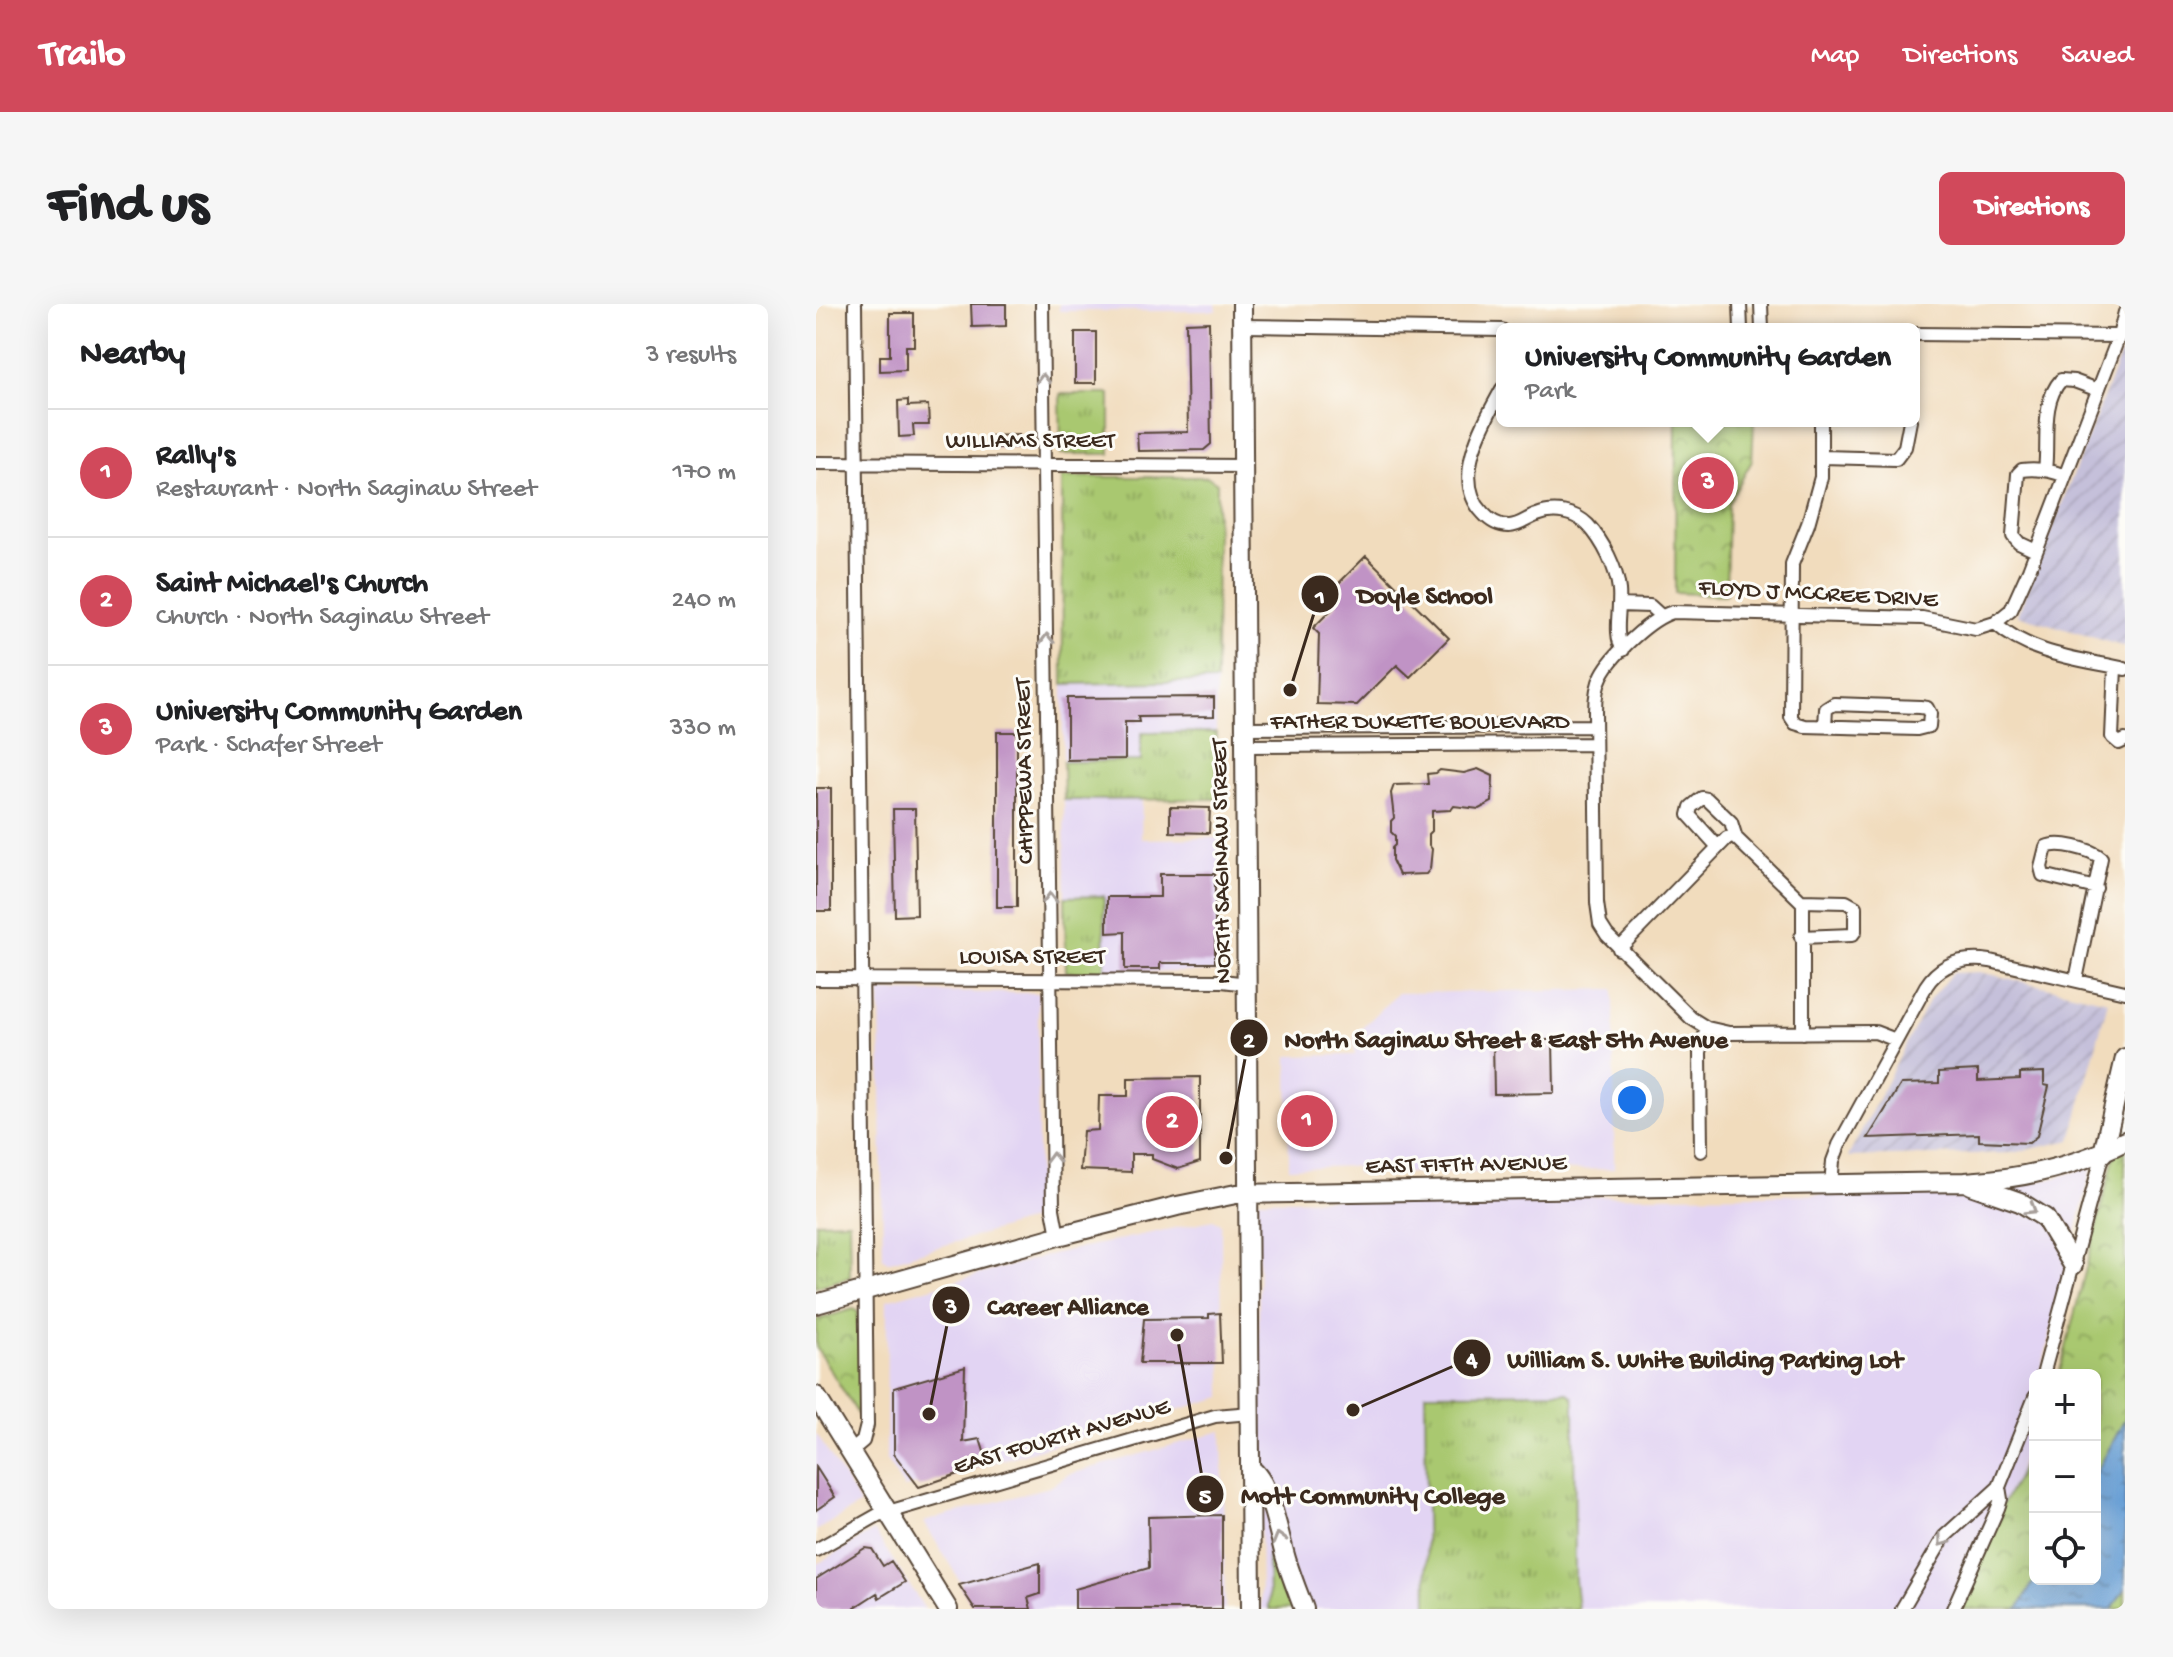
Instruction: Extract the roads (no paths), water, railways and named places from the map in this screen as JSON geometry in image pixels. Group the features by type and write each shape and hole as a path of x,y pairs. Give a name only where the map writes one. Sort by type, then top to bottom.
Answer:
{"main road":[{"name":"NORTH SAGINAW STREET","path":"1242,304 1251,1609"},
{"path":"2103,1153 2125,1058"},
{"name":"EAST FIFTH AVENUE","path":"816,1304 1058,1236 1213,1198 1248,1193 1965,1182 2015,1177 2064,1167 2103,1153 2125,1141"},
{"path":"1965,1182 2020,1202 2045,1218 2073,1265"},
{"path":"816,1396 948,1609"},
{"path":"1251,1469 1264,1487 1304,1609"}],"street":[{"path":"850,1452 863,1441 867,1429 855,304"},
{"name":"CHIPPEWA STREET","path":"1042,304 1049,980 1053,1209 1058,1236"},
{"path":"2125,312 2119,336 2036,551 2011,610 1995,623 2004,631 2046,652 2120,668 2112,737 2119,743 2125,740"},
{"path":"1242,326 1496,330"},
{"path":"1920,334 2119,336"},
{"path":"2045,470 2047,418 2057,384 2068,379 2098,390"},
{"path":"1496,402 1472,455 1470,485 1474,501 1486,516 1501,525 1515,526 1537,515 1553,512 1581,519 1596,535 1619,588 1619,643 1623,650"},
{"path":"1821,427 1821,477 1808,524 1792,564 1790,714 1798,724 1825,726 1922,729 1929,726 1930,714 1927,708 1920,707 1834,704 1826,709 1825,726"},
{"path":"1823,457 1896,459 1905,447 1909,427"},
{"name":"WILLIAMS STREET","path":"816,463 1244,466"},
{"path":"2036,551 2019,543 2013,536 2015,485 2022,470 2045,470 2065,476"},
{"path":"1619,605 1650,606 1661,616 1606,668 1596,696 1597,911 1603,930 1691,1018 1707,1028 1724,1033 1875,1032 1896,1040"},
{"name":"FLOYD J MCCREE DRIVE","path":"1661,616 1685,610 1922,618 1971,629 1995,623"},
{"path":"1517,726 1517,744"},
{"name":"FATHER DUKETTE BOULEVARD","path":"1246,737 1475,727 1595,726"},
{"path":"1475,727 1475,745"},
{"name":"FATHER DUKETTE BOULEVARD","path":"1246,737 1475,745 1595,744"},
{"path":"1718,847 1690,818 1689,810 1702,798 1710,801 1733,823 1734,835 1803,901 1852,904 1855,909 1854,934 1801,937"},
{"path":"1619,949 1718,847 1734,835"},
{"path":"2076,980 2102,864 2100,856 2057,845 2046,847 2041,867 2043,875 2096,888"},
{"path":"1803,901 1803,1033"},
{"path":"1831,1185 1836,1151 1896,1040 1929,980 1952,963 1990,961 2125,992"},
{"name":"LOUISA STREET","path":"816,979 1222,981 1248,984"},
{"path":"1701,1151 1700,1052 1707,1028"},
{"path":"2045,1369 2103,1153"},
{"path":"1902,1609 1944,1537 1999,1487 2029,1412"},
{"name":"EAST FOURTH AVENUE","path":"816,1550 888,1512 1215,1416 1251,1413"},
{"path":"1953,1609 1997,1512 2001,1499 1999,1487"}],"water":[{"path":"2125,1419 2125,1589 2112,1609 2018,1609 2032,1585 2101,1585 2101,1464"}],"place":[{"name":"University Community Garden","path":"1708,483"},
{"name":"Doyle School","path":"1290,690"},
{"name":"Rally's","path":"1307,1121"},
{"name":"Saint Michael's Church","path":"1172,1122"},
{"name":"North Saginaw Street & East 5th Avenue","path":"1226,1158"},
{"name":"Mott Community College","path":"1177,1335"},
{"name":"William S. White Building Parking Lot","path":"1353,1410"},
{"name":"Career Alliance","path":"929,1414"}]}
